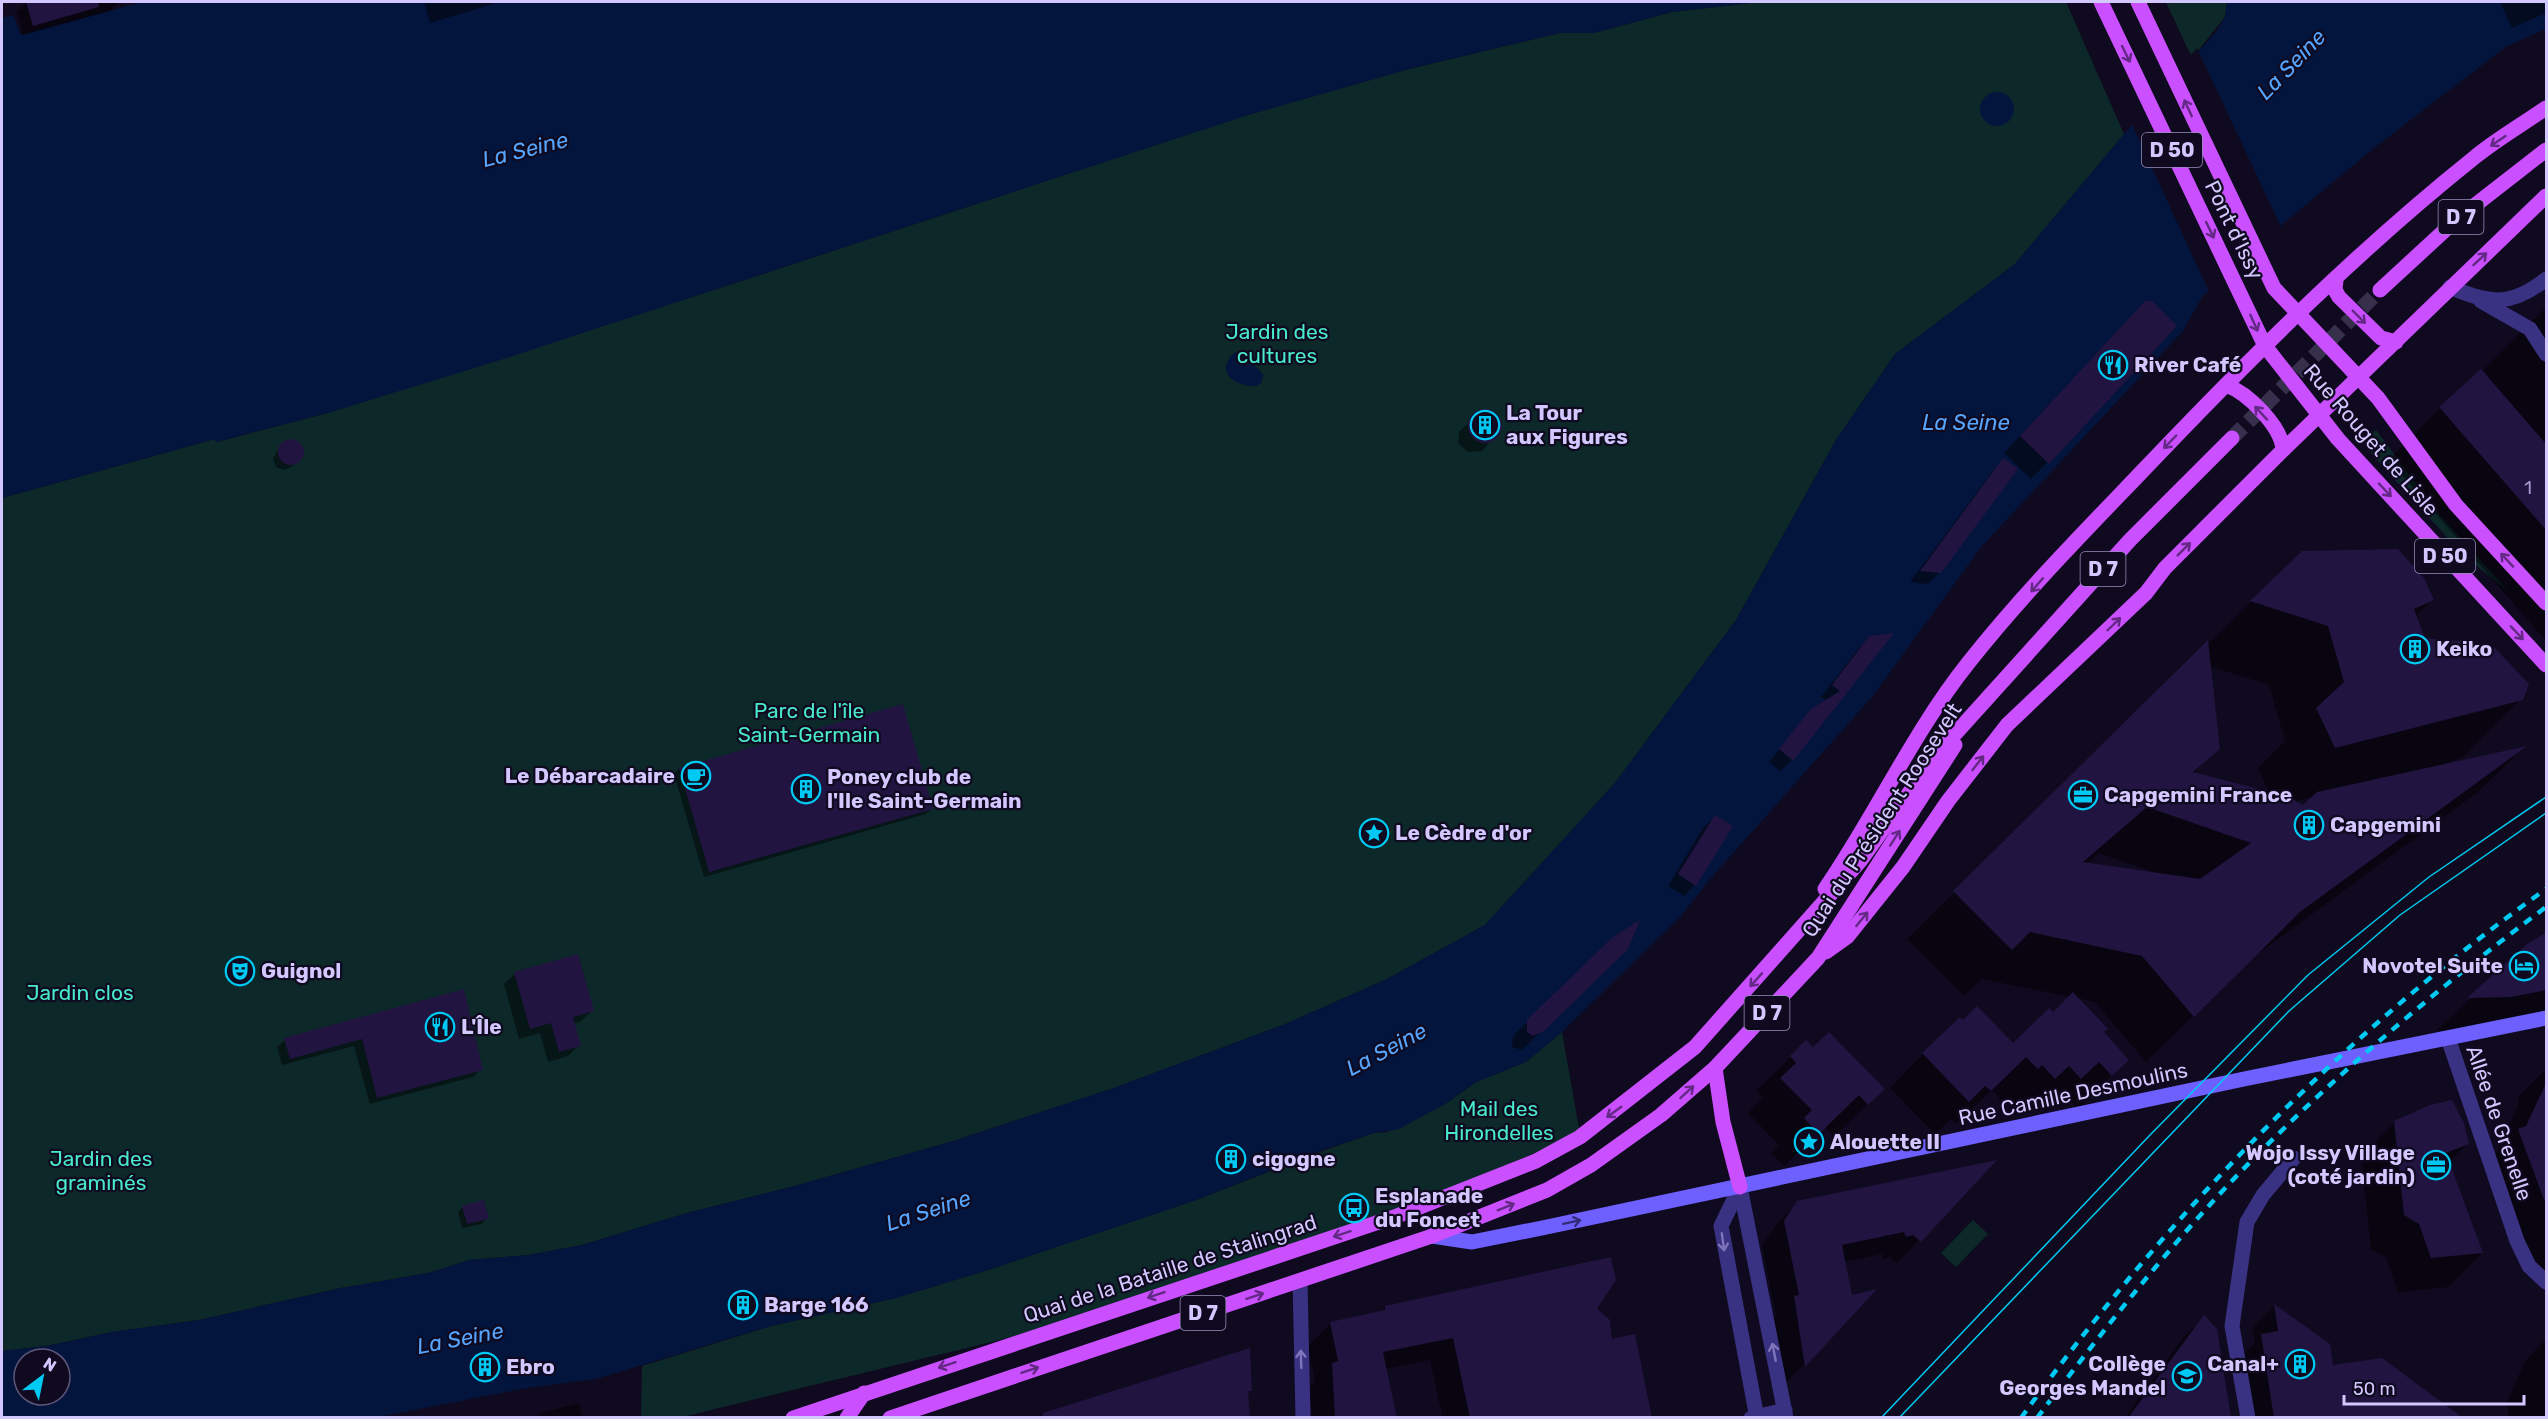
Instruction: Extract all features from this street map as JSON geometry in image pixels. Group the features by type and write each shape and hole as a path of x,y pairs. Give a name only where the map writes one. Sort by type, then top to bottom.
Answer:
{"main road":[{"name":"Pont d'Issy","path":"2101,2 2265,346"},
{"name":"Pont d'Issy","path":"2138,2 2267,275 2274,288 2299,315"},
{"path":"1796,936 1848,856 1907,751 1969,662 2073,544 2226,385 2336,280 2476,156 2547,108"},
{"name":"D 7","path":"2380,290 2456,220 2524,165 2547,150"},
{"path":"1818,958 1847,937 1903,867 1948,801 2007,725 2146,593 2164,568 2283,450 2547,196"},
{"path":"2336,280 2335,290 2339,297 2381,338 2396,342"},
{"name":"Rue Rouget de Lisle","path":"2299,315 2378,398 2456,505 2547,603"},
{"name":"Rue Rouget de Lisle","path":"2265,346 2319,415 2547,664"},
{"path":"2226,385 2239,390 2280,432 2283,450"},
{"name":"Quai du Président Roosevelt","path":"1796,936 1861,860 1937,754 2130,540 2232,438"},
{"name":"Quai du Président Roosevelt","path":"1818,958 1980,705"},
{"name":"Quai de la Bataille de Stalingrad","path":"794,1418 1397,1216 1536,1161 1580,1137 1695,1047 1796,936"},
{"name":"D 7","path":"890,1418 1432,1236 1547,1190 1591,1165 1661,1115 1715,1068 1818,958"},
{"path":"1715,1068 1723,1122 1740,1188"},
{"path":"847,1418 864,1393"}],"street":[{"path":"2478,299 2506,301 2526,294 2547,279"},
{"path":"2450,287 2478,299 2530,329 2547,354"},
{"name":"Rue Camille Desmoulins","path":"1432,1236 1472,1242 1740,1188 2233,1081 2547,1018"},
{"name":"Allée de Grenelle","path":"2448,1038 2519,1247 2529,1266 2547,1282"},
{"path":"2248,1418 2232,1326 2247,1222 2263,1195 2294,1158"},
{"path":"1740,1188 1786,1414 1755,1417 1721,1226 1740,1188"},
{"path":"1300,1281 1303,1418"}],"green space":[{"name":"Parc de l'île Saint-Germain","path":"1760,2 2066,2 2124,134 2015,264 1895,354 1836,440 1736,620 1615,783 1485,925 1387,979 1283,1025 1111,1089 950,1142 791,1187 687,1213 582,1245 528,1255 469,1260 429,1273 341,1288 199,1320 112,1332 47,1346 12,1347 12,1350 2,1351 2,498 215,439 217,442 331,412 726,286 1244,116 1409,69 1560,33 1594,33 1672,12"},
{"path":"2166,2 2227,2 2225,17 2192,58"},
{"path":"2376,430 2438,513 2509,592 2463,555 2368,450 2362,440"},
{"name":"Mail des Hirondelles","path":"1562,1032 1580,1134 1357,1228 1012,1337 682,1417 641,1418 642,1366 771,1326 896,1298 991,1269 1196,1200 1374,1133 1387,1132 1445,1104 1476,1082 1526,1062"},
{"path":"1973,1220 1988,1234 1956,1267 1941,1253"}],"water":[{"name":"La Seine","path":"142,2 1760,2 1672,12 1594,33 1560,33 1409,69 1245,116 494,362 331,412 216,442 215,439 2,498 2,18 13,15 21,35"},
{"name":"La Seine","path":"2227,2 2546,2 2546,29 2507,46 2374,148 2285,222 2202,297 2183,331 1982,546 1872,697 1711,878 1680,917 1562,1032 1526,1062 1476,1082 1445,1104 1399,1129 1374,1133 1325,1149 1196,1200 991,1269 896,1298 771,1326 596,1379 527,1388 379,1417 2,1418 2,1351 12,1350 12,1407 72,1407 72,1347 38,1347 112,1332 199,1320 341,1288 429,1273 469,1260 528,1255 582,1245 687,1213 791,1187 950,1142 1111,1089 1283,1025 1387,979 1485,925 1615,783 1736,620 1836,440 1895,354 2015,264 2124,134 2216,32 2225,17"},
{"path":"1997,92 2009,97 2014,109 2009,121 1997,126 1985,121 1980,109 1985,97"},
{"path":"1235,352 1245,356 1263,374 1262,382 1257,386 1241,384 1226,372 1229,359"}],"pier":[{"path":"2197,48 2282,229 2210,294 2131,122"}],"building":[{"path":"26,2 98,2 99,7 33,26"},
{"name":"River Café","path":"2145,301 2152,301 2177,326 2049,464 2020,436"},
{"path":"2481,369 2547,445 2547,531 2439,407"},
{"name":"La Tour aux Figures","path":"1485,409 1497,414 1502,426 1497,438 1485,443 1473,438 1468,426 1473,414"},
{"path":"291,439 300,443 304,452 300,461 291,465 282,461 278,452 282,443"},
{"path":"2003,458 2018,469 1941,573 1920,571"},
{"name":"Keiko","path":"2398,549 2424,578 2434,600 2414,609 2425,638 2491,644 2529,684 2523,700 2335,748 2316,708 2344,682 2328,626 2250,601 2302,551"},
{"path":"1894,633 1793,761 1779,749 1811,709 1840,691 1832,685 1869,636"},
{"name":"Capgemini","path":"2208,640 2220,749 2193,772 2289,797 2303,805 2317,792 2527,746 2300,912 2194,1017 2142,956 2030,932 2012,950 1953,891","holes":["2147,807 2251,843 2200,879 2083,862"]},
{"name":"Poney club de l'Ile Saint-Germain","path":"903,704 933,809 709,872 679,768"},
{"path":"1715,815 1733,826 1696,886 1678,874"},
{"path":"1640,920 1628,949 1544,1031 1533,1036 1527,1032 1527,1020 1613,937"},
{"name":"Novotel Suite","path":"2547,932 2547,990 2511,997 2467,998 2527,944"},
{"path":"578,954 594,1011 573,1017 581,1046 559,1052 551,1023 530,1029 514,972"},
{"path":"464,989 483,1070 377,1098 362,1039 290,1059 284,1038"},
{"path":"2073,992 2108,1029 2104,1032 2129,1060 2112,1076 2099,1062 2081,1079 2069,1066 2055,1079 2042,1065 2038,1069 2026,1057 1991,1091 1985,1086 1969,1102 1922,1053 1960,1017 1963,1020 1977,1006 2013,1043 2049,1008 2053,1012"},
{"path":"1829,1032 1885,1089 1868,1105 1859,1095 1819,1134 1804,1118 1812,1110 1780,1078 1796,1063 1790,1056 1806,1040 1813,1047"},
{"path":"2547,1081 2547,1200 2544,1200 2518,1129 2526,1126"},
{"path":"2452,1100 2464,1123 2469,1144 2446,1153 2483,1253 2431,1258 2419,1224 2404,1215 2394,1121 2430,1105"},
{"path":"1997,1160 1921,1242 1913,1235 1906,1237 1904,1232 1842,1245 1852,1295 1877,1289 1805,1367 1794,1296 1799,1295 1784,1221 1797,1201"},
{"path":"484,1200 489,1219 467,1224 462,1206"},
{"path":"1611,1257 1616,1280 1597,1309 1610,1320 1612,1339 1635,1334 1652,1418 1470,1418 1453,1338 1383,1352 1397,1418 1335,1418 1332,1363 1338,1361 1330,1322 1385,1310 1385,1306"},
{"name":"Canal+","path":"2274,1304 2330,1344 2333,1365 2382,1358 2463,1418 2274,1418 2261,1334 2278,1331"},
{"name":"Collège Georges Mandel","path":"2204,1315 2217,1329 2231,1418 2128,1418"},
{"path":"1250,1348 1252,1391 1248,1391 1250,1418 1043,1418 1043,1413"}],"tunnel":[{"path":"2232,438 2380,290"}],"tram line":[{"path":"1881,1418 2151,1134 2308,975 2429,877 2546,797"},
{"path":"1899,1418 2289,1011 2400,915 2546,813"}],"railway":[{"path":"2021,1418 2136,1270 2262,1132 2329,1066 2399,1004 2471,945 2546,889"},
{"path":"2037,1418 2144,1280 2201,1214 2261,1151 2399,1024 2546,907"}],"place":[{"name":"River Café","path":"2113,365"},
{"name":"La Tour aux Figures","path":"1485,425"},
{"name":"Keiko","path":"2415,649"},
{"name":"Le Débarcadaire","path":"696,776"},
{"name":"Poney club de l'Ile Saint-Germain","path":"806,789"},
{"name":"Capgemini France","path":"2083,795"},
{"name":"Capgemini","path":"2309,825"},
{"name":"Le Cèdre d'or","path":"1374,833"},
{"name":"Novotel Suite","path":"2524,966"},
{"name":"Guignol","path":"240,971"},
{"name":"L'Île","path":"440,1027"},
{"name":"Alouette II","path":"1809,1142"},
{"name":"cigogne","path":"1231,1159"},
{"name":"Wojo Issy Village (coté jardin)","path":"2436,1165"},
{"name":"Esplanade du Foncet","path":"1354,1208"},
{"name":"Barge 166","path":"743,1305"},
{"name":"Canal+","path":"2300,1364"},
{"name":"Ebro","path":"485,1367"},
{"name":"Collège Georges Mandel","path":"2187,1376"}],"park label":[{"name":"Jardin des cultures","path":"1277,344"},
{"name":"Jardin clos","path":"80,993"},
{"name":"Jardin des graminés","path":"101,1171"}]}
